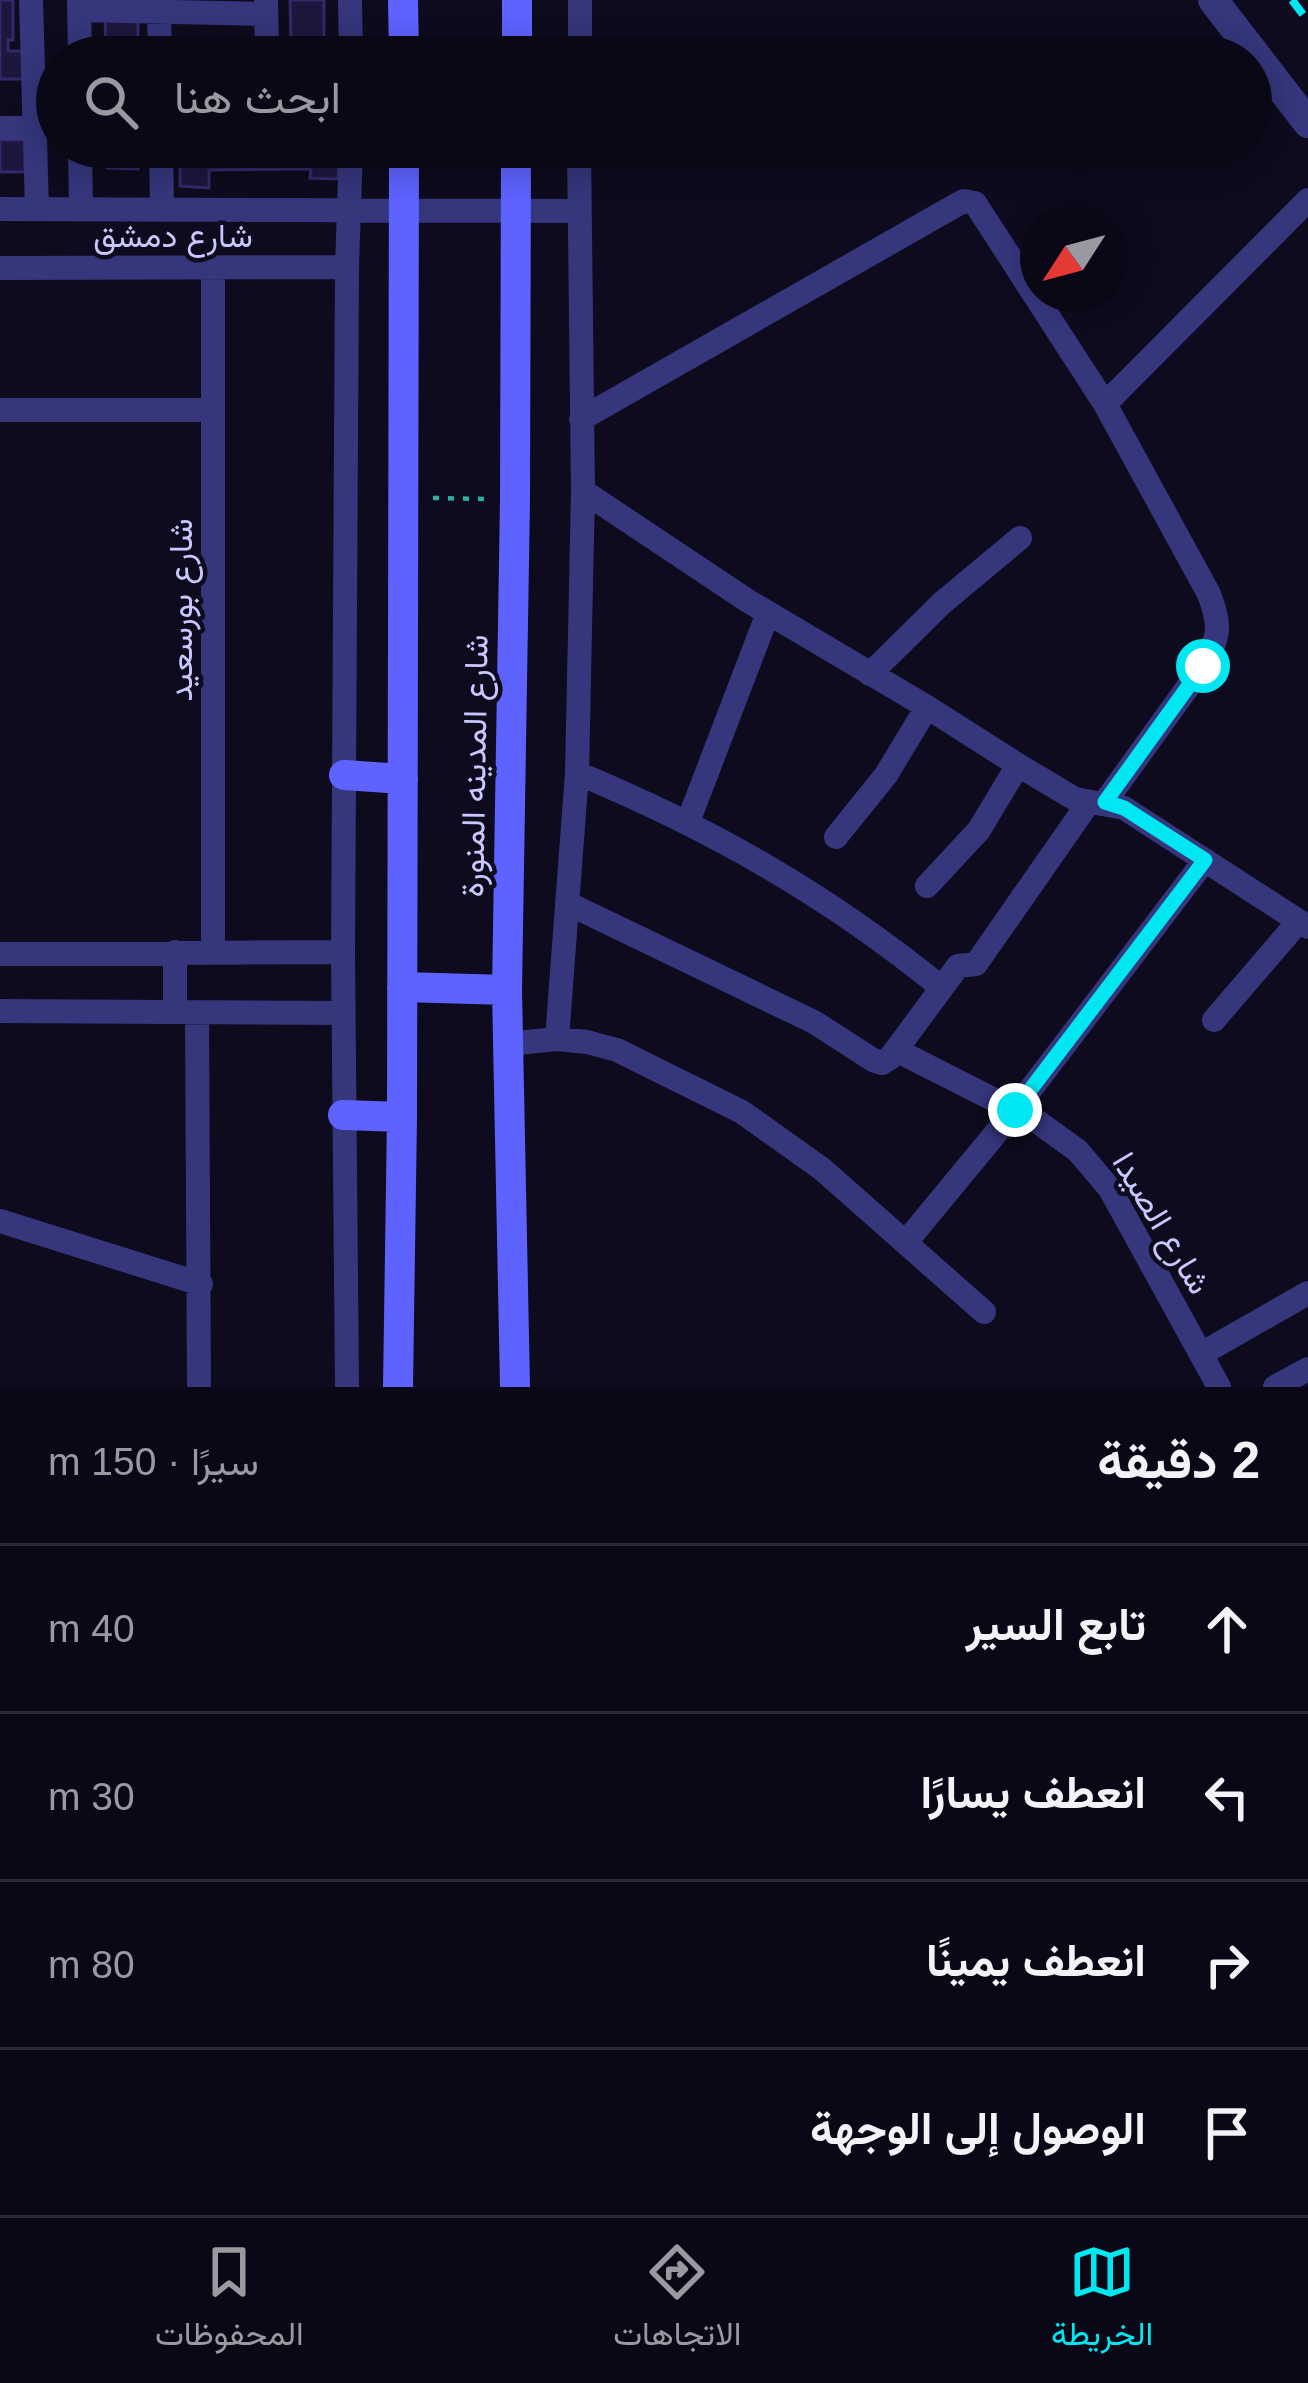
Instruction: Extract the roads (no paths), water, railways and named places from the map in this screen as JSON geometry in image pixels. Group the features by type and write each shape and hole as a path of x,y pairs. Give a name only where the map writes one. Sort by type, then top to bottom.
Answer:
{"main road":[{"path":"403,0 404,36"},
{"path":"517,0 517,36"},
{"name":"شارع المدينه المنورة","path":"398,1387 404,168"},
{"name":"شارع المدينه المنورة","path":"515,1387 507,990 516,168"},
{"path":"344,775 403,778"},
{"path":"402,987 507,990"},
{"path":"344,1115 402,1117"}],"street":[{"path":"32,0 37,209"},
{"path":"350,0 350,36"},
{"path":"580,0 580,36"},
{"path":"1213,0 1241,36"},
{"path":"80,36 79,5 159,12 266,7"},
{"path":"159,12 160,36"},
{"path":"1272,76 1308,123"},
{"path":"0,128 35,128"},
{"path":"80,168 81,210"},
{"path":"161,168 162,210"},
{"path":"347,1387 343,952 349,168"},
{"path":"557,1039 577,773 583,491 579,168"},
{"path":"1105,404 1308,200"},
{"path":"580,419 964,201 975,203 1105,404 1209,594 1219,622 1216,643 1203,666 976,964 958,966 896,1050"},
{"name":"شارع دمشق","path":"0,209 578,211"},
{"name":"شارع دمشق","path":"0,268 347,267"},
{"name":"شارع بورسعيد","path":"213,268 213,952"},
{"path":"0,410 213,410"},
{"path":"583,491 768,613 1018,766 1075,799 1124,808 1303,924 1214,1020"},
{"path":"870,674 942,603 1020,538"},
{"path":"688,822 768,613"},
{"path":"836,837 886,775 927,707"},
{"path":"927,886 979,830 1018,766"},
{"path":"577,773 742,850 846,914 943,988"},
{"path":"906,1242 1015,1110 1205,860"},
{"name":"شارع الصيدا","path":"567,903 814,1022 877,1062 886,1061 896,1050 1059,1136 1096,1170 1123,1211 1219,1387"},
{"path":"175,952 186,1012 201,1284 200,1387"},
{"path":"0,954 343,952"},
{"path":"0,1011 344,1012"},
{"path":"507,1044 557,1039 616,1050 742,1112 822,1169 984,1312"},
{"path":"0,1221 201,1284"},
{"path":"1202,1354 1308,1293"},
{"path":"1275,1387 1308,1369"}],"railway":[{"path":"1292,0 1308,21"}]}
